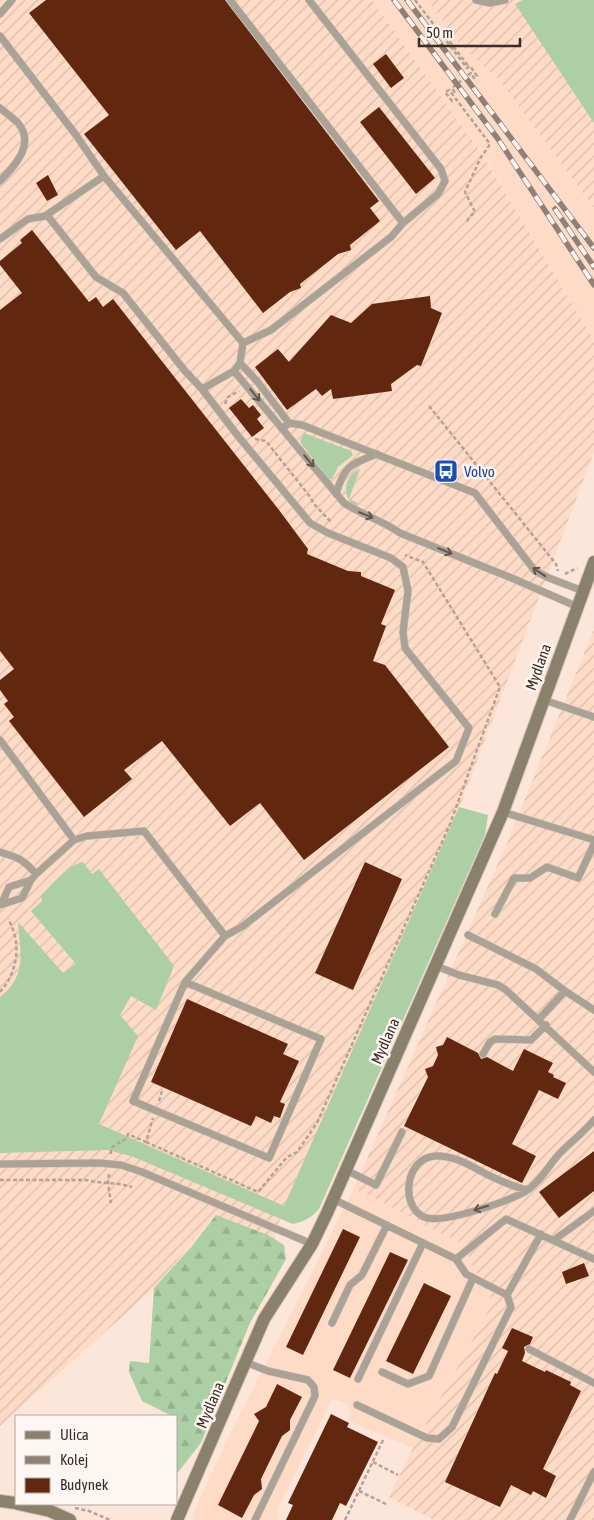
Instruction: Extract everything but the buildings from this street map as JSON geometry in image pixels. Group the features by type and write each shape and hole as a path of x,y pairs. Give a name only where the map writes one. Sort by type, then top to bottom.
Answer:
{"street":[{"name":"Mydlana","path":"178,1520 264,1320 312,1244 333,1199 503,812 594,562"},
{"path":"0,1501 15,1504"},
{"path":"22,1505 50,1511 70,1520"}],"lane":[{"path":"0,14 12,0"},
{"path":"230,0 403,223"},
{"path":"243,343 271,330 391,236 403,223 438,194 445,181 444,175 309,0"},
{"path":"476,0 490,3 505,0"},
{"path":"0,36 76,135 104,176 243,343 240,363 234,371 202,389"},
{"path":"0,108 19,124 25,144 15,166 0,181"},
{"path":"0,239 28,219 47,215 104,176"},
{"path":"47,215 96,277 122,293 310,523 391,558 403,567 408,591 403,632 405,648 469,728 456,760 244,926 225,936 185,982 133,1101 269,1158 321,1039 185,982"},
{"path":"240,363 257,381 289,423 302,425 474,493 535,571 583,591"},
{"path":"234,371 344,504 385,523 400,533 578,607"},
{"path":"282,429 289,423"},
{"path":"336,494 342,474 350,466 377,454"},
{"path":"544,700 594,718"},
{"path":"0,740 74,840"},
{"path":"503,812 594,840"},
{"path":"1,904 22,898 34,877 74,840 87,836 144,830 225,936"},
{"path":"495,914 514,878 530,878 547,866 578,878 594,844"},
{"path":"0,852 26,862 34,877"},
{"path":"1,904 9,887 34,877"},
{"path":"468,935 536,969 594,1010"},
{"path":"436,966 459,975 498,984 546,1025 594,1072"},
{"path":"539,1019 565,991"},
{"path":"483,1054 490,1042 495,1039 531,1040 546,1025"},
{"path":"527,1190 512,1186 465,1162 448,1157 433,1156 419,1162 408,1183 416,1211 425,1218 442,1219 498,1203 527,1190 539,1179 561,1152 585,1131 594,1120"},
{"path":"346,1170 376,1185 402,1132"},
{"path":"0,1164 110,1160 312,1244"},
{"path":"333,1199 456,1259 466,1274 507,1295"},
{"path":"554,1240 594,1211"},
{"path":"456,1259 506,1219 594,1259"},
{"path":"332,1323 350,1285 362,1275 387,1225"},
{"path":"357,1405 427,1438 439,1439 452,1428 510,1307 507,1295 540,1234"},
{"path":"358,1379 423,1243"},
{"path":"382,1372 408,1384 428,1376 473,1278"},
{"path":"529,1349 594,1383"},
{"path":"246,1362 268,1371 308,1380 314,1387 315,1396 255,1520"},
{"path":"570,1520 594,1472"}],"path":[{"path":"415,0 467,68 469,67 477,76 474,78 471,73 452,88 455,93 453,95 449,90 445,92 452,101 456,98 490,144 480,159 465,192 474,212 467,222"},
{"path":"226,406 225,401 228,397 241,390"},
{"path":"428,406 556,564 560,576 578,567 583,570"},
{"path":"251,439 266,441 311,498 313,504 333,524"},
{"path":"112,1203 108,1183 111,1148 127,1138 128,1134 258,1192 287,1157 297,1152 317,1123 450,824 500,687 422,562 397,551"},
{"path":"0,992 10,979 16,957 13,928 8,919"},
{"path":"146,1142 162,1091"},
{"path":"0,1180 86,1180 123,1184 132,1187"},
{"path":"345,1520 384,1438"},
{"path":"373,1462 398,1475"},
{"path":"359,1491 388,1505"},
{"path":"69,1506 89,1511 110,1520"}],"shaded area":[{"path":"0,0 372,0 480,151 594,340 594,452 455,819 284,1206 273,1243 216,1215 154,1288 0,1426"},
{"path":"372,0 427,0 459,43 500,81 594,208 594,340 481,151"},
{"path":"427,0 594,0 594,208 500,81 459,43"},
{"path":"594,629 594,1520 434,1520 389,1497 413,1448 493,1302 461,1243 354,1188 508,841"},
{"path":"354,1188 462,1243 493,1302 413,1448 349,1421 350,1408 346,1403 332,1399 277,1510 278,1520 193,1520 191,1518 229,1436"}],"green space":[{"path":"523,0 594,0 594,123 515,4"},
{"path":"304,433 351,451 353,455 338,467 332,479 329,479 300,442"},
{"path":"360,469 349,499 358,503 356,507 348,498 346,487 350,477"},
{"path":"459,807 488,815 485,835 319,1209 310,1217 293,1224 131,1156 108,1150 0,1153 0,997 9,989 19,972 21,953 18,922 63,973 76,964 31,911 42,901 41,896 61,876 72,867 83,862 92,874 99,869 174,966 156,1010 131,996 120,1015 138,1036 99,1124 284,1206"},
{"path":"216,1215 268,1235 284,1245 286,1259 250,1323 201,1443 178,1472 178,1415 170,1415 142,1401 129,1372 130,1361 149,1363 154,1288 192,1246"}],"railway":[{"path":"394,0 498,139 594,285"},
{"path":"407,0 594,248"},
{"path":"555,209 594,267"}],"place":[{"name":"Volvo","path":"446,471"}]}
